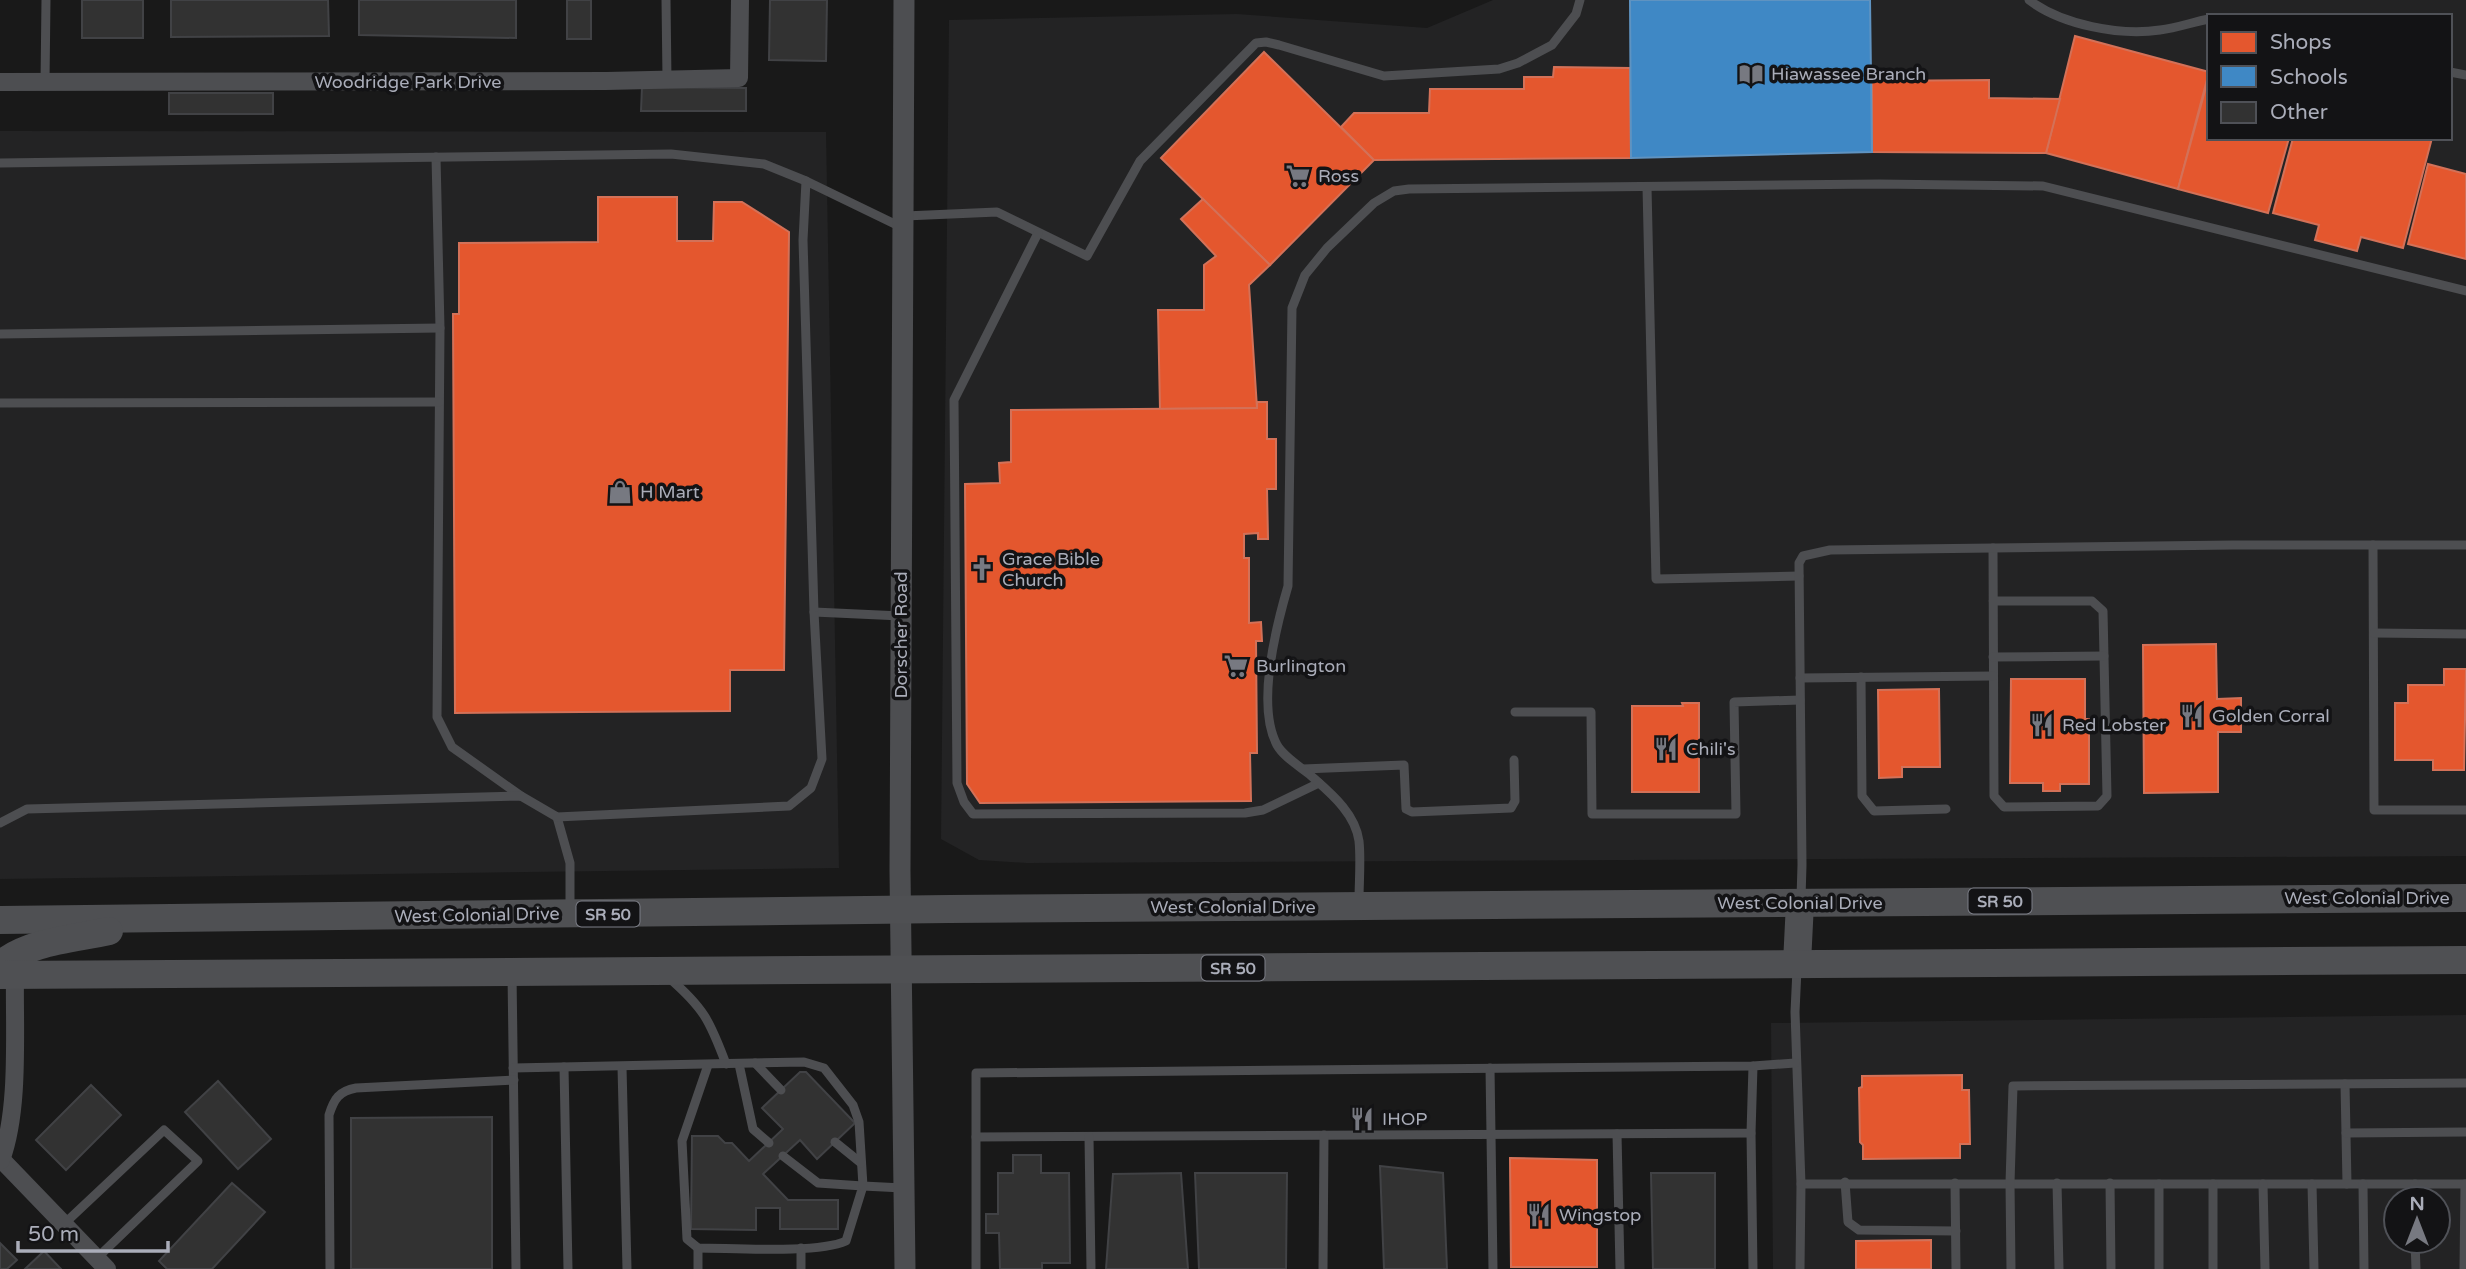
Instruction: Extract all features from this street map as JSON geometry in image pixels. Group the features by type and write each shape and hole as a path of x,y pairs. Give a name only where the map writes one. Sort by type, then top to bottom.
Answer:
{"highway":[{"name":"West Colonial Drive","path":"0,920 2466,898"},
{"path":"1797,963 1800,903"},
{"path":"5,971 14,953 33,947 170,919"},
{"path":"2362,959 2466,940"},
{"name":"SR 50","path":"5,971 901,971 2466,960"}],"street":[{"name":"Woodridge Park Drive","path":"0,82 579,81 739,78 740,0"},
{"name":"Dorscher Road","path":"904,0 900,910 905,1269"},
{"path":"5,971 12,1105 9,1137 0,1159 102,1264"}],"lane":[{"path":"45,82 46,0"},
{"path":"666,0 667,79"},
{"path":"0,163 671,153 764,164 903,222 997,212 1087,256 1140,161 1256,43 1279,45 1384,76 1499,69 1518,63 1552,45 1576,14 1580,0"},
{"path":"2029,0 2043,11 2104,30 2160,30 2207,19"},
{"path":"436,157 440,328 437,717 452,747 521,796 557,817 789,806 811,788 822,759 814,612 803,240 806,181"},
{"path":"1359,906 1359,840 1350,816 1334,797 1278,747 1269,723 1269,687 1275,630 1288,586 1292,308 1305,275 1327,248 1374,203 1394,191 1879,184 2043,186 2466,291"},
{"path":"1647,187 1656,579 1799,576"},
{"path":"1038,233 954,400 957,783 964,802 973,814 1245,813 1262,810 1319,783"},
{"path":"0,334 440,328"},
{"path":"0,403 439,402"},
{"path":"2373,545 2374,810 2466,810"},
{"path":"1800,903 1802,865 1799,563 1803,556 1830,550 2466,545"},
{"path":"1993,548 1993,601 1993,676 1994,796 2004,807 2098,806 2107,796 2104,611 2092,601 1993,601"},
{"path":"814,612 901,616"},
{"path":"2374,633 2466,634"},
{"path":"1993,657 2104,656"},
{"path":"1800,678 1993,676"},
{"path":"1861,677 1862,796 1874,811 1946,809"},
{"path":"1515,712 1591,712 1592,814 1736,814 1734,702 1800,700"},
{"path":"1303,769 1404,765 1406,809 1412,812 1511,808 1516,801 1514,760"},
{"path":"0,823 27,809 521,796"},
{"path":"557,817 570,863 570,914"},
{"path":"1797,963 1794,1012 1801,1184 1800,1269"},
{"path":"512,972 516,1269"},
{"path":"662,972 704,1012 726,1064"},
{"path":"513,1068 804,1062 824,1068 853,1105 859,1122 863,1185 846,1241 835,1246 801,1248 698,1248 687,1239 682,1141 708,1065"},
{"path":"755,1063 781,1090"},
{"path":"976,1269 976,1073 1753,1066 1796,1063"},
{"path":"739,1064 753,1129 769,1143"},
{"path":"1753,1066 1751,1133 1754,1269"},
{"path":"564,1067 568,1269"},
{"path":"622,1067 627,1269"},
{"path":"1490,1068 1493,1269"},
{"path":"330,1269 328,1115 334,1098 346,1090 356,1088 514,1080"},
{"path":"2011,1269 2012,1086 2466,1083"},
{"path":"2345,1084 2347,1184"},
{"path":"64,1224 164,1130 198,1161 102,1264"},
{"path":"2346,1133 2466,1132"},
{"path":"976,1137 1751,1133"},
{"path":"1617,1134 1620,1269"},
{"path":"1323,1269 1324,1135"},
{"path":"1089,1137 1091,1269"},
{"path":"835,1142 860,1163"},
{"path":"783,1156 818,1183 904,1188"},
{"path":"1845,1182 1849,1222 1859,1230 1956,1231"},
{"path":"1955,1183 1956,1269"},
{"path":"2057,1183 2059,1269"},
{"path":"2110,1183 2111,1269"},
{"path":"1801,1184 2465,1184 2464,1269"},
{"path":"2159,1184 2159,1269"},
{"path":"2213,1184 2213,1269"},
{"path":"2263,1184 2265,1269"},
{"path":"2312,1184 2314,1269"},
{"path":"2363,1184 2364,1269"},
{"path":"698,1248 698,1269"},
{"path":"801,1248 801,1269"}],"shaded area":[{"path":"1493,0 2466,0 2466,856 1027,863 979,860 941,839 949,20 1237,14 1427,28"},
{"path":"0,131 826,132 839,868 0,879"},
{"path":"2466,1015 2466,1269 1773,1269 1771,1023"}],"building: Shops":[{"path":"2075,36 2207,71 2178,189 2046,153"},
{"path":"1264,52 1374,160 1270,265 1161,158"},
{"path":"1554,67 1630,68 1631,158 1374,160 1341,127 1354,113 1429,113 1430,89 1524,89 1524,77 1553,77"},
{"path":"1989,80 1989,98 2060,99 2046,153 1872,152 1872,81"},
{"path":"2207,83 2207,140 2288,140 2268,213 2178,189"},
{"path":"2292,140 2431,140 2403,248 2361,237 2357,251 2315,240 2319,225 2273,213"},
{"path":"2428,164 2466,174 2466,259 2408,244"},
{"name":"H Mart","path":"598,197 677,197 677,241 713,241 714,202 742,202 789,232 784,670 730,670 730,711 455,713 453,314 459,314 459,243 598,242"},
{"path":"1203,199 1270,265 1249,285 1257,408 1160,409 1158,310 1204,310 1204,265 1216,256 1181,219"},
{"path":"1257,402 1267,402 1267,439 1276,439 1276,489 1267,489 1268,539 1258,539 1258,533 1244,534 1244,558 1249,558 1249,623 1261,622 1262,641 1256,641 1257,753 1250,753 1251,801 980,803 967,784 965,484 1000,483 999,463 1011,462 1011,410 1257,408"},
{"name":"Golden Corral","path":"2216,644 2217,699 2241,698 2241,732 2218,732 2218,792 2144,793 2143,645"},
{"path":"2444,669 2466,669 2464,770 2433,770 2433,760 2395,760 2395,703 2408,703 2408,685 2444,685"},
{"path":"2011,679 2085,679 2085,719 2089,719 2089,784 2060,784 2060,791 2043,791 2043,783 2010,783"},
{"path":"1939,689 1940,767 1902,767 1902,777 1879,778 1878,690"},
{"name":"Chili's","path":"1682,703 1699,703 1699,792 1632,792 1632,706 1683,706"},
{"path":"1962,1075 1962,1090 1969,1090 1970,1144 1960,1144 1960,1158 1863,1159 1859,1088 1862,1087 1862,1076"},
{"path":"1510,1158 1597,1160 1597,1267 1511,1267"},
{"path":"1931,1240 1931,1269 1856,1269 1856,1241"}],"building: Schools":[{"name":"Hiawassee Branch","path":"1630,0 1870,0 1872,152 1631,158"}],"building: Other":[{"path":"82,0 143,0 143,38 82,38"},
{"path":"171,0 328,0 329,36 171,37"},
{"path":"359,0 516,0 516,38 359,35"},
{"path":"567,0 591,0 591,39 567,39"},
{"path":"770,0 827,0 826,61 769,60"},
{"path":"642,87 746,88 746,111 641,111"},
{"path":"169,93 273,93 273,114 169,114"},
{"path":"800,1072 806,1072 855,1123 817,1159 800,1140 763,1174 788,1200 838,1200 838,1229 780,1229 780,1208 756,1208 756,1230 691,1229 692,1136 718,1136 725,1143 732,1143 749,1161 783,1129 762,1108"},
{"path":"218,1081 271,1139 238,1169 185,1112"},
{"path":"91,1085 121,1115 66,1170 36,1140"},
{"path":"492,1117 492,1269 351,1269 351,1118"},
{"path":"1013,1155 1041,1155 1041,1173 1069,1173 1070,1263 1042,1263 1042,1269 1000,1269 999,1233 986,1233 986,1214 998,1214 998,1173 1013,1173"},
{"path":"1380,1166 1443,1173 1447,1269 1384,1269"},
{"path":"1181,1173 1188,1269 1106,1269 1113,1174"},
{"path":"1195,1173 1287,1173 1286,1269 1199,1269"},
{"path":"1651,1173 1715,1173 1715,1269 1653,1269"},
{"path":"232,1183 265,1212 212,1269 167,1269 159,1261"},
{"path":"0,1243 17,1260 7,1269 0,1269"},
{"path":"44,1251 61,1269 25,1269"}],"place":[{"name":"Hiawassee Branch","path":"1751,74"},
{"name":"Ross","path":"1298,176"},
{"name":"H Mart","path":"620,492"},
{"name":"Grace Bible Church","path":"982,569"},
{"name":"Burlington","path":"1236,666"},
{"name":"Golden Corral","path":"2192,716"},
{"name":"Red Lobster","path":"2042,725"},
{"name":"Chili's","path":"1666,749"},
{"name":"IHOP","path":"1362,1119"},
{"name":"Wingstop","path":"1539,1215"}]}
